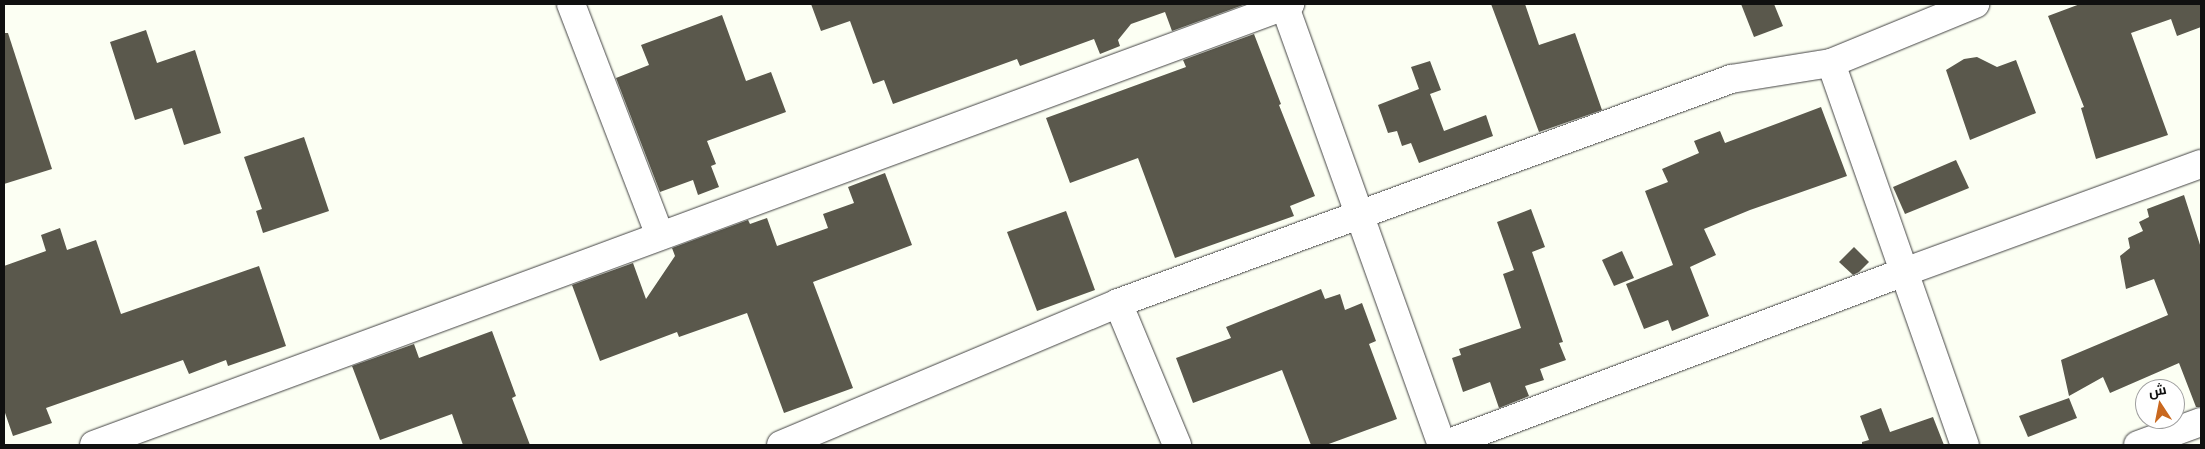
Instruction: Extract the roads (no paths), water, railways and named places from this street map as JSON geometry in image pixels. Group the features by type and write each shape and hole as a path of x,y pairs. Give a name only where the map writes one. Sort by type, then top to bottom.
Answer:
{"street":[{"path":"571,4 660,236"},
{"path":"94,445 1286,4 1443,445 1904,272 2201,164"},
{"path":"781,445 1118,303 1730,79 1831,63 1975,4"},
{"path":"1831,63 1965,445"},
{"path":"1118,303 1177,445"},
{"path":"2138,445 2201,422"}]}
